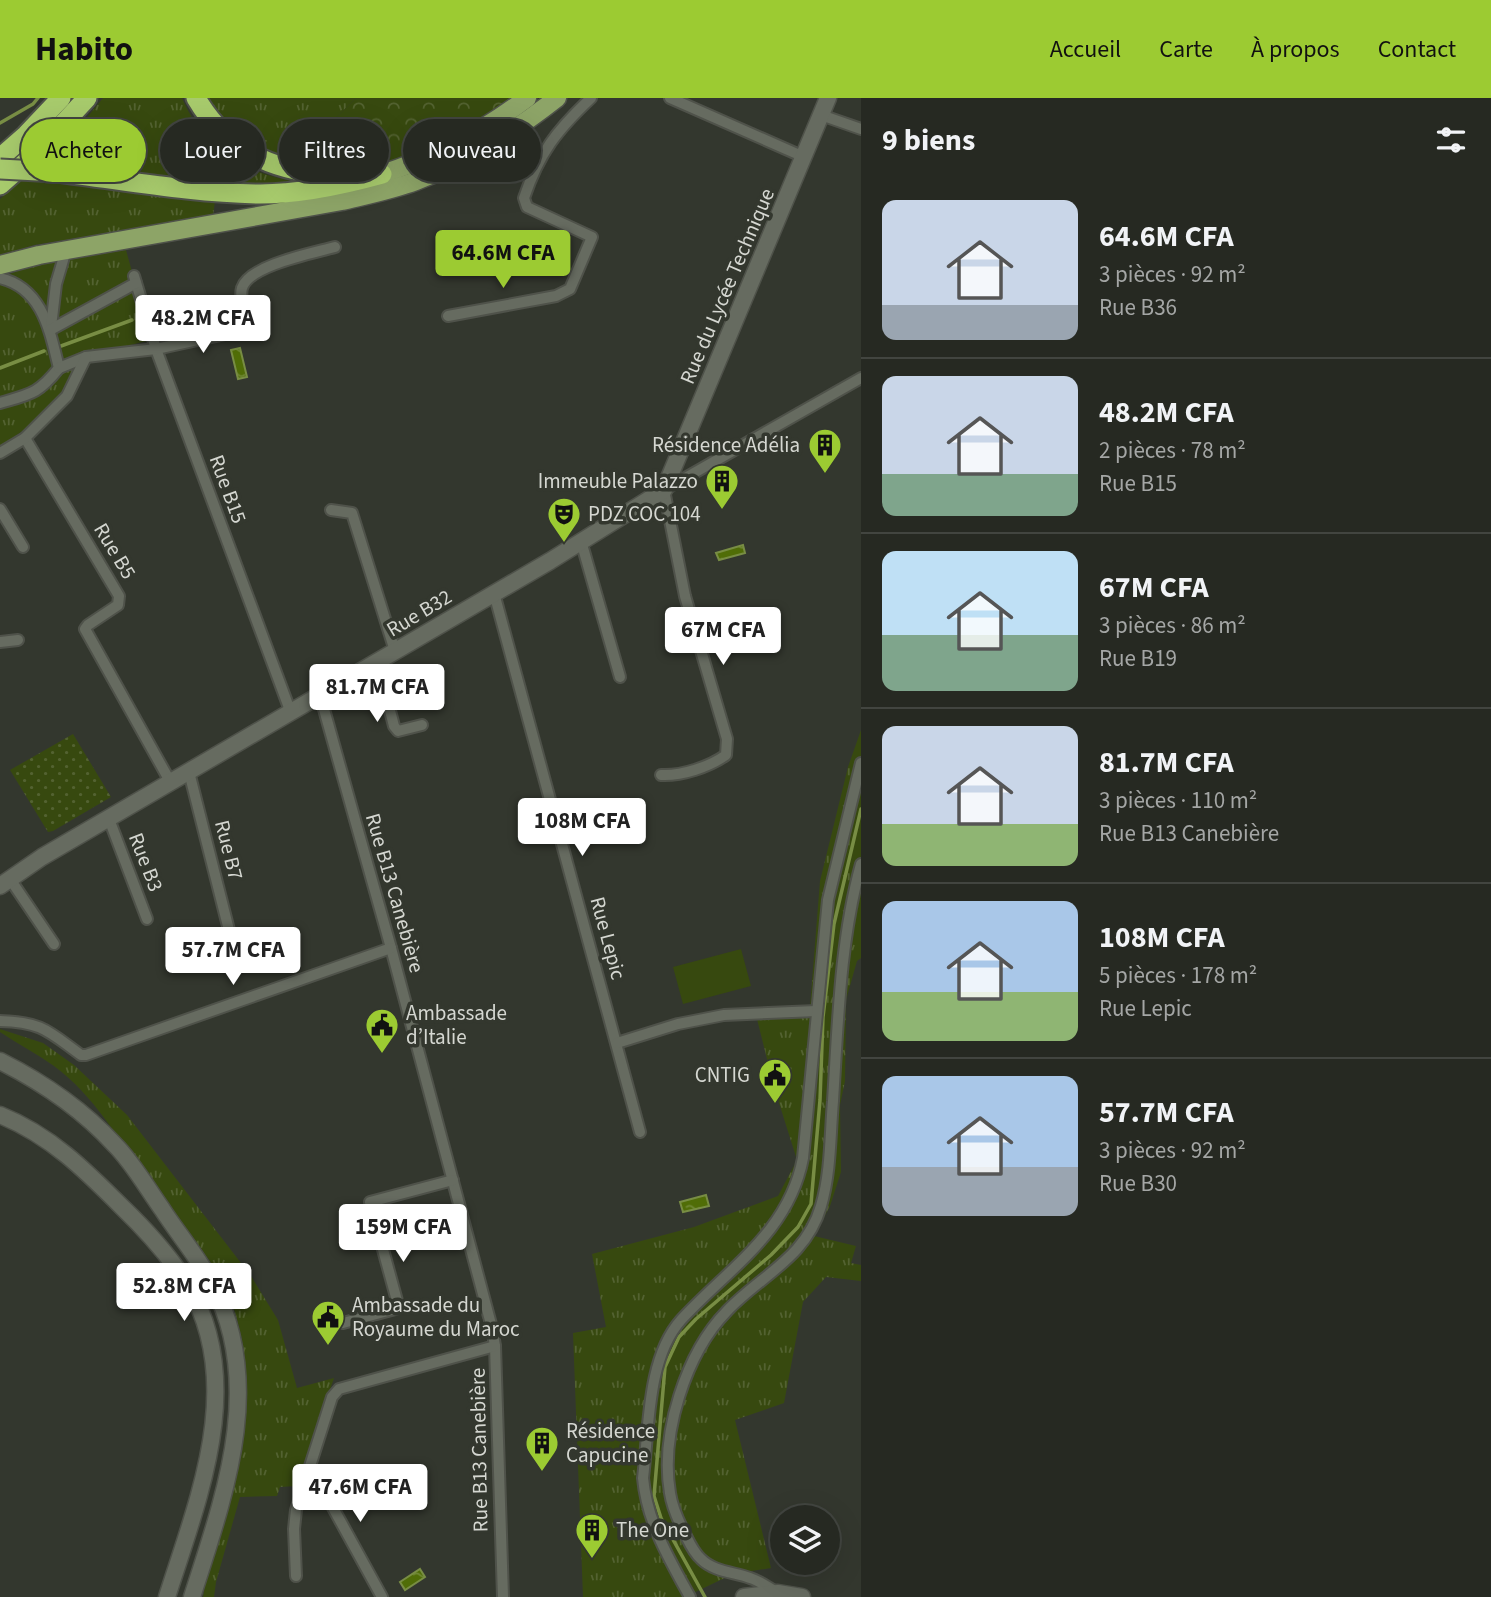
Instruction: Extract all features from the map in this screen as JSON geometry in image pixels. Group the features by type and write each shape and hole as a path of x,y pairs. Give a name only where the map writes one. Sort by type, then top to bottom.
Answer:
{"highway":[{"path":"0,158 61,98"},
{"path":"0,185 35,154 87,98"},
{"path":"196,98 206,115 223,134 242,149 279,167"},
{"path":"0,169 56,172 218,192 262,194 340,186 354,182"}],"main road":[{"path":"389,172 436,155 471,136 527,98"},
{"path":"0,265 66,250 342,201 399,187 443,170 480,151 557,98"},
{"name":"Rue du Lycée Technique","path":"664,490 828,98"},
{"name":"Rue B32","path":"5,883 664,490"},
{"path":"0,1061 52,1091 116,1146 212,1283 228,1319 237,1361 237,1430 229,1472 192,1597"},
{"path":"0,1115 55,1145 89,1173 148,1231 189,1286 201,1315 214,1367 214,1428 201,1487 167,1597"},
{"path":"744,1597 778,1594 802,1597"}],"street":[{"path":"448,316 556,296 570,289 592,237 527,207 524,198 542,153 562,126 591,98"},
{"path":"670,98 804,157"},
{"path":"821,115 861,129"},
{"path":"0,404 31,394 44,386 59,368 86,357 156,349 247,328 241,290 244,284 255,274 278,263 335,247"},
{"path":"50,330 56,284 66,250"},
{"path":"0,278 13,281 27,291 42,312 50,330 59,368"},
{"name":"Rue B15","path":"50,330 135,280 156,349 291,713"},
{"path":"0,453 25,438 67,397 86,357"},
{"name":"Rue B32","path":"664,490 861,378"},
{"name":"Rue B5","path":"25,438 119,596 118,605 85,629 171,783"},
{"path":"661,775 676,775 708,764 726,755 728,748 685,596 664,490"},
{"path":"0,509 23,547"},
{"path":"331,510 352,513 395,651"},
{"path":"581,541 621,677"},
{"name":"Rue Lepic","path":"494,593 640,1132"},
{"path":"0,642 18,640"},
{"path":"377,662 394,726 398,731 422,725"},
{"name":"Rue B13 Canebière","path":"320,695 391,948 495,1346 503,1597"},
{"path":"690,1597 648,1513 645,1498 643,1479 659,1354 670,1332 697,1302 754,1249 791,1200 800,1178 828,900 861,763"},
{"name":"Rue B7","path":"189,772 231,938"},
{"name":"Rue B3","path":"109,819 147,919"},
{"path":"778,1594 752,1578 711,1566 695,1553 679,1522 670,1496 669,1448 690,1366 710,1329 729,1309 789,1259 811,1230 820,1211 828,1171 840,992 852,898 861,864"},
{"path":"5,883 54,944"},
{"path":"0,1021 34,1024 50,1031 81,1055 86,1055 391,948"},
{"path":"617,1043 678,1024 724,1015 816,1011"},
{"path":"344,1323 399,1308 370,1202 453,1180"},
{"path":"296,1576 296,1510 332,1397 339,1389 495,1346"},
{"path":"309,1470 320,1484 382,1597"}],"green space":[{"path":"103,98 182,98 194,119 160,119 160,175 146,174 146,119 86,119"},
{"path":"203,98 356,98 335,119 279,119 279,160 265,153 265,119 221,119"},
{"path":"356,98 513,98 484,119 403,119 403,157 389,161 389,119 335,119"},
{"path":"265,174 279,178 279,182 282,182 263,184 218,182 265,182"},
{"path":"21,181 215,201 213,216 34,245 0,256 0,199"},
{"path":"126,250 151,340 88,355 50,407 28,427 0,446 0,277 39,264"},
{"path":"861,730 861,958 857,961 846,1000 845,1081 840,1105 841,1172 830,1206 814,1236 856,1246 851,1263 861,1265 861,1281 826,1277 803,1302 784,1403 735,1420 770,1568 733,1574 685,1597 583,1597 573,1333 606,1327 592,1254 694,1227 778,1196 797,1160 774,1087 755,1011 810,1007 820,881 848,767"},
{"path":"73,734 111,797 48,832 10,770"},
{"path":"741,949 751,986 683,1004 673,967"},
{"path":"0,1029 43,1043 74,1065 127,1115 251,1276 278,1320 297,1388 334,1378 297,1486 280,1487 277,1496 240,1497 214,1597 203,1597 239,1464 246,1404 242,1340 230,1297 207,1257 82,1091 54,1066 0,1032"}],"water":[{"path":"240,348 247,377 238,379 231,350"},
{"path":"743,545 745,553 719,560 716,553"},
{"path":"706,1195 709,1206 683,1212 680,1202"},
{"path":"420,1569 425,1577 405,1590 400,1582"}],"waterway":[{"path":"0,123 33,104 38,98"},
{"path":"61,346 132,320"},
{"path":"0,368 44,351"},
{"path":"705,1597 661,1518 654,1496 665,1367 679,1337 696,1319 771,1255 798,1227 811,1204 820,1100 823,1017 834,924 861,809"}],"place":[{"name":"Résidence Adélia","path":"825,475"},
{"name":"Immeuble Palazzo","path":"722,511"},
{"name":"PDZ COC 104","path":"564,544"},
{"name":"Ambassade d’Italie","path":"382,1055"},
{"name":"CNTIG","path":"775,1105"},
{"name":"Ambassade du Royaume du Maroc","path":"328,1347"},
{"name":"Résidence Capucine","path":"542,1473"},
{"name":"The One","path":"592,1560"}]}
